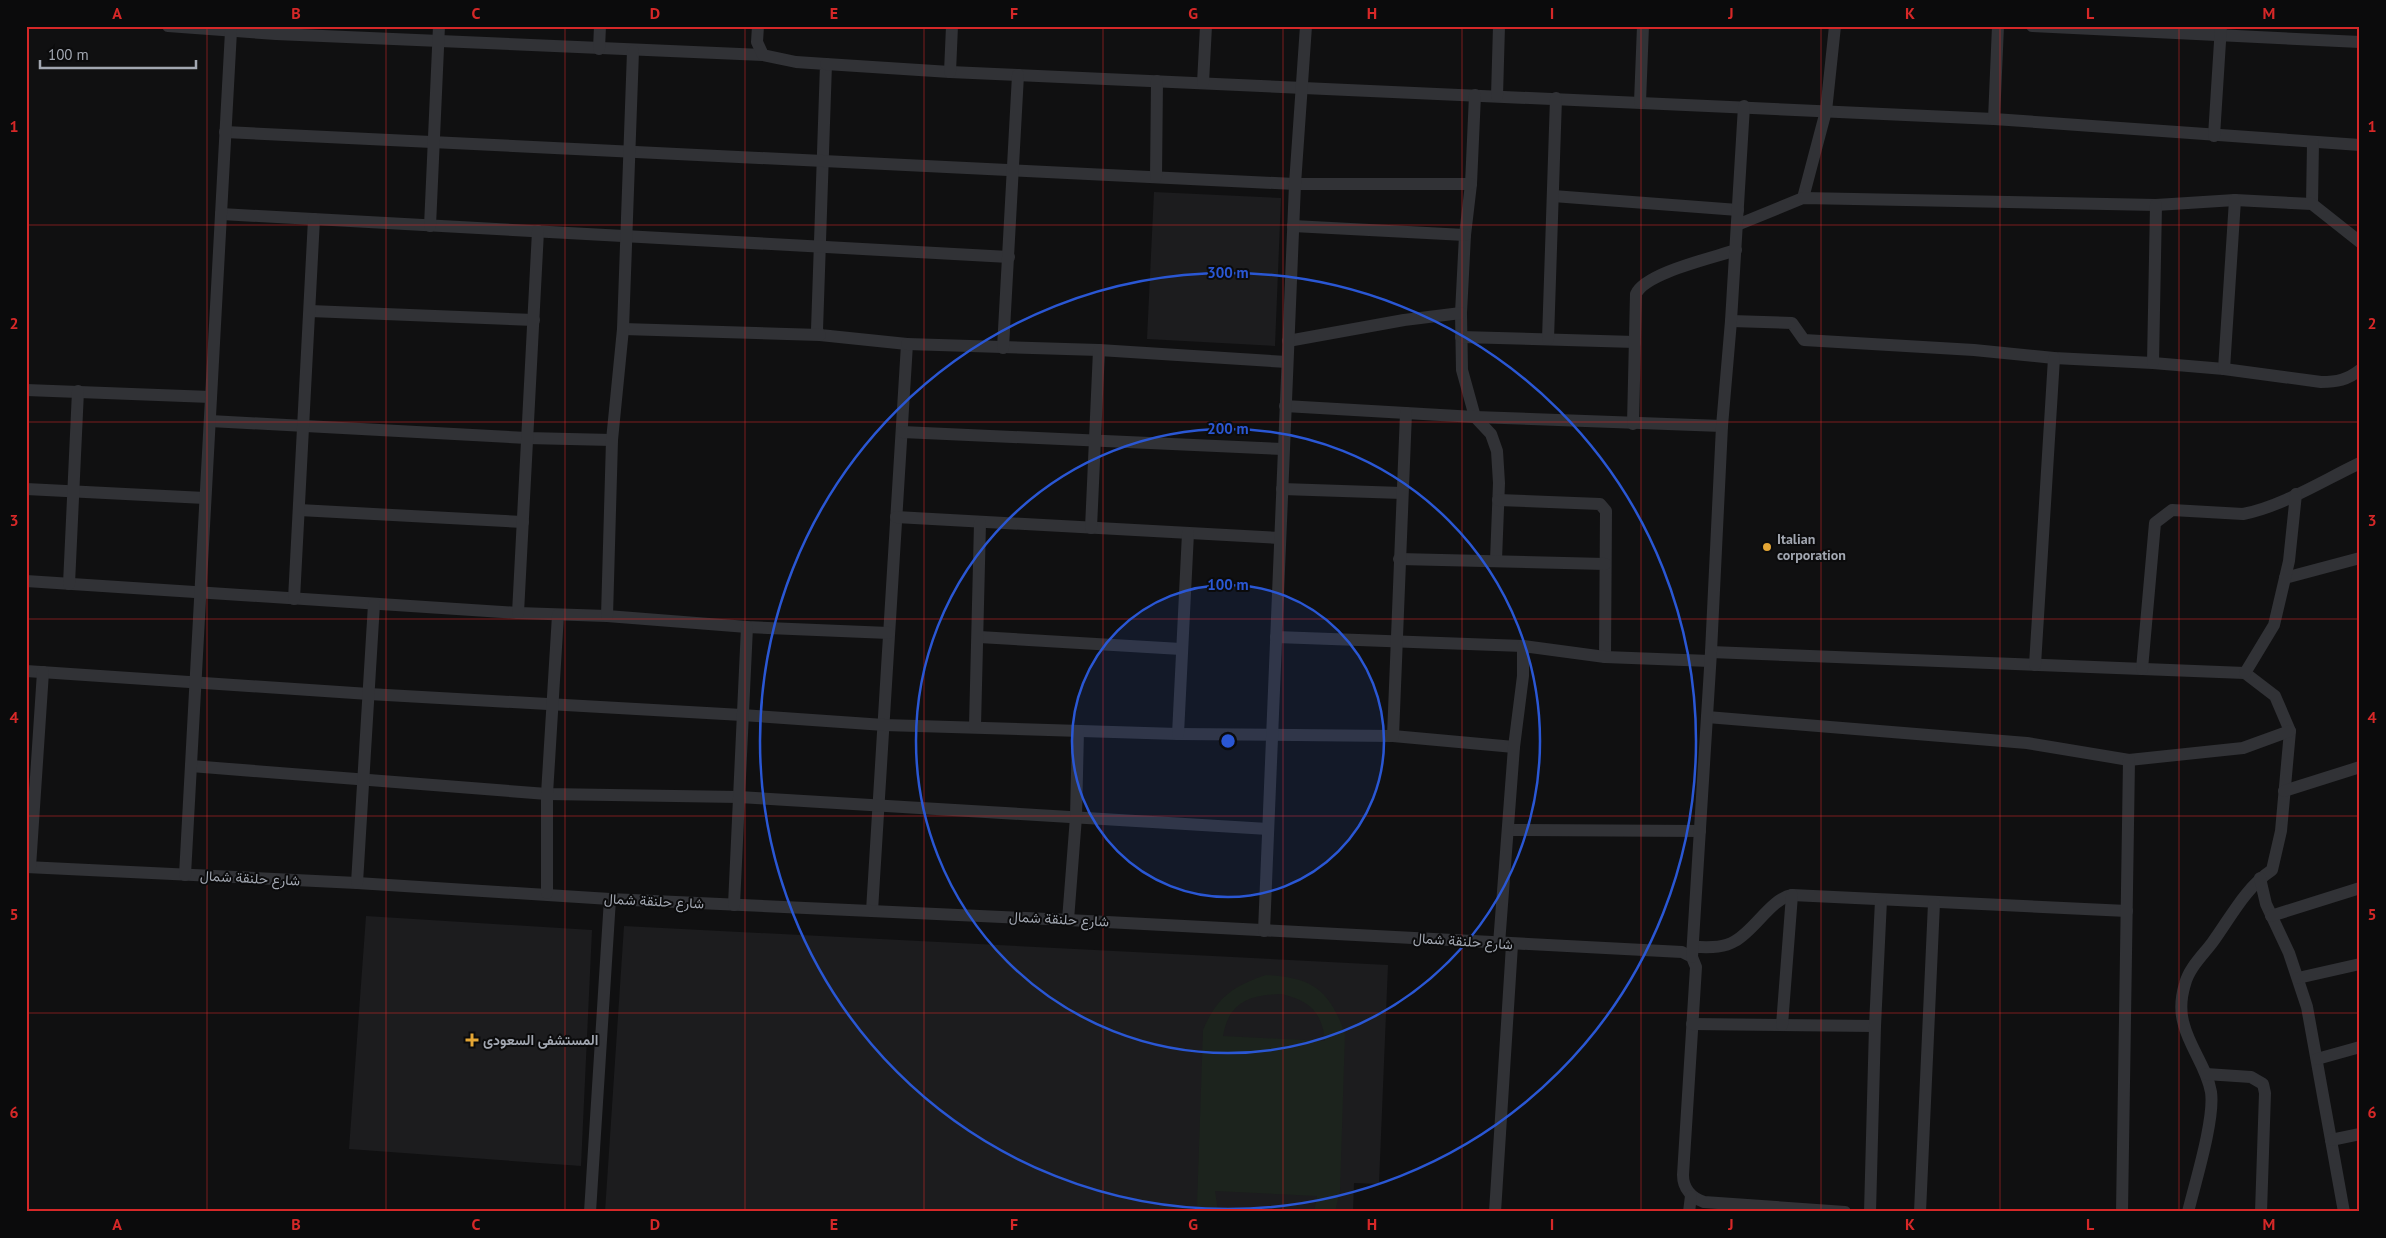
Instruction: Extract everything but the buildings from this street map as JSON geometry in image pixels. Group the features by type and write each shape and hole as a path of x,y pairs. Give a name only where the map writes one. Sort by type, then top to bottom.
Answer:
{"street":[{"path":"168,26 231,31 276,30 438,42 763,55 796,62 950,72 1744,106 1994,119 2360,145"},
{"path":"430,226 439,26"},
{"path":"599,49 600,26"},
{"path":"758,26 756,42 763,55"},
{"path":"950,72 952,26"},
{"path":"1203,83 1206,26"},
{"path":"1264,931 1294,184 1306,26"},
{"path":"1497,96 1499,26"},
{"path":"1640,102 1644,26"},
{"path":"1803,198 1826,111 1835,26"},
{"path":"1994,119 1998,26"},
{"path":"2032,26 2221,31 2360,42"},
{"path":"185,875 194,682 231,31"},
{"path":"2214,136 2221,31"},
{"path":"608,616 612,440 623,329 633,51"},
{"path":"820,335 816,323 821,247 826,64"},
{"path":"1003,348 1018,75"},
{"path":"1156,177 1157,81"},
{"path":"1475,95 1471,184 1465,235 1461,313 1462,370 1476,417 1491,434 1497,451 1496,560"},
{"path":"1548,339 1556,98"},
{"path":"1690,1212 1691,1196 1683,1181 1683,1175 1696,967 1693,952 1711,657 1722,426 1736,250 1744,106"},
{"path":"225,132 1294,184 1471,184"},
{"path":"2312,204 2313,142"},
{"path":"1553,196 1738,210"},
{"path":"1737,225 1803,198 2156,205 2235,200 2312,204 2360,242"},
{"path":"2224,369 2235,200"},
{"path":"2153,363 2156,205"},
{"path":"221,214 1009,257"},
{"path":"294,598 314,219"},
{"path":"1293,226 1465,235"},
{"path":"518,613 538,231"},
{"path":"1633,424 1636,294 1639,288 1655,278 1736,250"},
{"path":"310,311 534,320"},
{"path":"1288,341 1404,320 1461,313"},
{"path":"1731,321 1792,323 1804,340 1974,350 2054,358 2153,363 2336,382 2350,378 2360,370"},
{"path":"623,329 820,335 907,344 1099,350 1287,362"},
{"path":"1462,337 1635,342"},
{"path":"872,911 907,344"},
{"path":"1091,528 1099,350"},
{"path":"2035,665 2054,358"},
{"path":"26,390 211,397"},
{"path":"69,584 78,391"},
{"path":"1285,406 1476,417 1722,426"},
{"path":"1392,736 1406,413"},
{"path":"210,420 528,438 612,440"},
{"path":"902,432 1284,449"},
{"path":"2142,669 2155,523 2172,510 2243,514 2265,508 2360,463"},
{"path":"26,489 205,498"},
{"path":"1282,489 1402,493"},
{"path":"2244,674 2274,625 2285,578 2296,494"},
{"path":"1498,500 1600,504 1606,511 1605,657"},
{"path":"299,510 523,522"},
{"path":"896,517 1280,538"},
{"path":"975,726 979,636 980,523"},
{"path":"1178,734 1188,533"},
{"path":"1399,558 1605,564"},
{"path":"2285,578 2360,558"},
{"path":"26,581 518,613 608,616 747,628 889,633"},
{"path":"357,883 374,604"},
{"path":"547,894 546,794 554,705 558,615"},
{"path":"734,904 747,628"},
{"path":"979,636 1181,649"},
{"path":"1276,637 1524,646 1605,657 1711,657 2035,665 2244,674 2275,696 2290,731 2281,831 2272,870 2260,878 2237,904 2185,982 2181,1004 2184,1026 2206,1074 2211,1093 2211,1111 2188,1212"},
{"path":"1499,944 1514,747 1523,676 1524,646"},
{"path":"26,671 884,725 975,726 1178,734 1392,736 1514,747"},
{"path":"28,867 32,779 43,672"},
{"path":"1707,717 2027,743 2130,760 2243,748 2290,731"},
{"path":"1068,920 1076,817 1078,731"},
{"path":"2122,1212 2130,760"},
{"path":"191,766 546,794 739,797 879,807 1268,829"},
{"path":"2284,791 2360,767"},
{"path":"1508,830 1700,831"},
{"name":"شارع حلنقة شمال","path":"28,867 357,883 610,899 1068,920 1348,934 1512,945 1674,952 1693,952 1720,947 1734,942 1747,933 1782,898 1792,895"},
{"path":"2260,878 2266,904 2298,978 2317,1059 2344,1212"},
{"path":"2271,916 2360,888"},
{"path":"1782,1025 1792,895 2127,911"},
{"path":"590,1212 610,899"},
{"path":"1870,1212 1875,1026 1881,900"},
{"path":"1920,1212 1934,903"},
{"path":"1495,1212 1512,945"},
{"path":"2298,978 2360,964"},
{"path":"1692,1024 1875,1026"},
{"path":"2317,1059 2360,1048"},
{"path":"2206,1074 2251,1077 2263,1084 2265,1093 2261,1212"},
{"path":"2331,1140 2360,1134"},
{"path":"1691,1196 1704,1202 1845,1212"}],"shaded area":[{"path":"1154,192 1281,198 1275,346 1147,339"},
{"name":"المستشفى السعودى","path":"366,916 592,930 581,1166 349,1149"},
{"path":"624,926 1388,965 1379,1184 1354,1183 1353,1212 605,1212"},
{"path":"1266,975 1282,976 1307,983 1317,989 1333,1006 1345,1034 1340,1191 1335,1212 1314,1212 1317,1196 1215,1191 1218,1212 1200,1212 1197,1205 1203,1030 1214,1009 1227,994 1254,979","holes":["1281,994 1306,1004 1317,1015 1321,1022 1325,1041 1223,1036 1230,1015 1242,1003 1259,996"]}],"place":[{"name":"Italian corporation","path":"1767,547"},
{"name":"المستشفى السعودى","path":"472,1040"}]}
